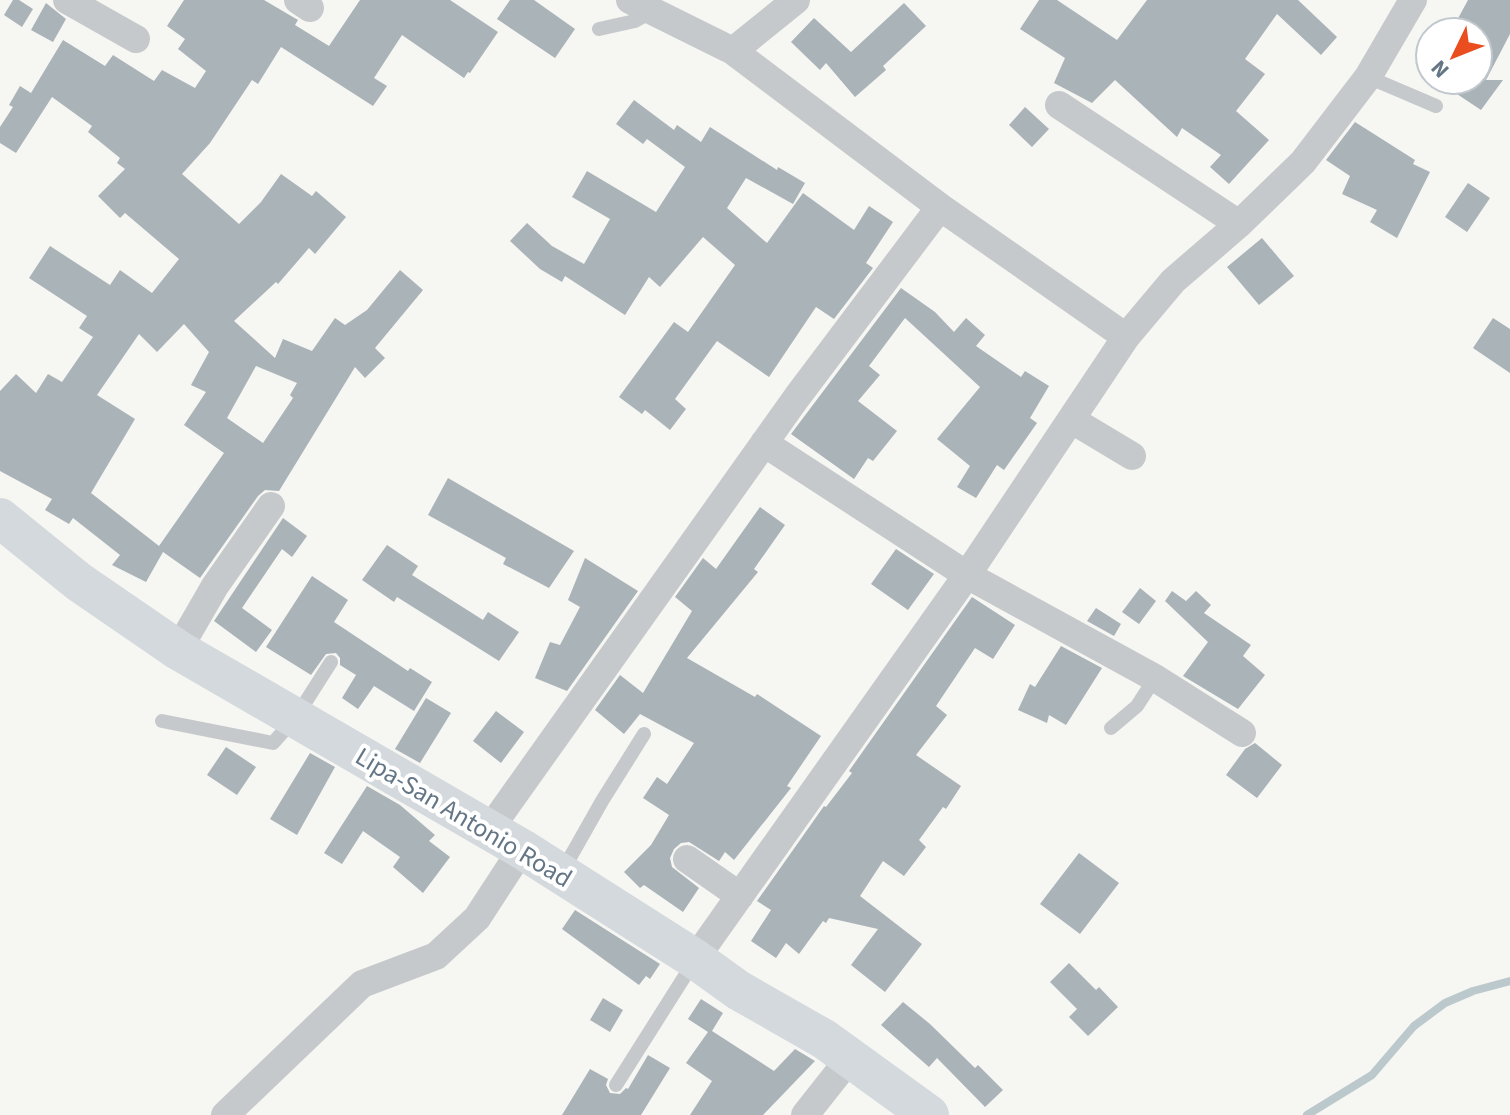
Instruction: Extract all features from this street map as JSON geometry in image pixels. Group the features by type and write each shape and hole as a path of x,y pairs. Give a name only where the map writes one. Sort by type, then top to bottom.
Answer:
{"main road":[{"name":"Lipa-San Antonio Road","path":"0,518 79,582 178,650 561,874 738,990 824,1039 929,1115"}],"street":[{"path":"67,0 136,39"},
{"path":"733,51 796,0"},
{"path":"695,959 967,575 1126,337 1173,281 1239,224 1303,162 1368,77 1413,0"},
{"path":"641,6 733,51 940,207 1126,337"},
{"path":"1059,105 1239,224"},
{"path":"225,1115 362,984 436,956 477,918 506,840 764,443 940,207"},
{"path":"1072,420 1132,456"},
{"path":"764,443 967,575 1155,678 1242,733"},
{"path":"178,650 215,586 271,506"},
{"path":"687,859 740,896"},
{"path":"805,1115 850,1058"}],"lane":[{"path":"599,29 635,21 641,6"},
{"path":"1368,77 1436,106"},
{"path":"162,721 273,743 296,717 331,662"},
{"path":"1111,728 1137,706 1155,678"},
{"path":"561,874 644,734"},
{"path":"616,1085 695,959"}],"building":[{"path":"13,0 19,0 33,9 22,27 4,15"},
{"path":"184,0 264,0 298,20 295,25 329,46 360,0 450,0 498,32 464,78 402,35 374,78 387,86 373,106 281,47 258,84 252,80 210,143 182,174 239,224 261,202 281,174 312,196 316,191 346,217 315,254 309,248 278,284 276,282 234,321 275,358 283,339 312,351 335,318 345,325 367,310 400,270 423,290 375,348 385,358 365,378 355,367 279,491 265,490 258,496 200,578 163,552 146,582 112,565 120,555 73,518 69,524 45,510 52,499 0,471 0,391 16,374 36,393 48,374 62,382 93,337 79,328 87,316 29,278 50,246 110,285 120,270 152,293 179,259 125,213 120,218 98,196 125,169 117,163 120,158 88,132 92,126 52,97 16,153 0,143 0,127 13,107 9,105 20,86 31,93 63,40 105,66 113,55 154,81 162,70 195,88 206,71 178,49 185,39 167,26","holes":["184,324 209,352 191,385 206,392 184,425 224,453 159,546 91,493 135,419 97,395 139,334 157,352","256,366 297,383 290,395 293,398 263,443 227,418"]},
{"path":"510,0 534,0 575,29 555,58 497,19"},
{"path":"1039,0 1057,0 1117,40 1147,0 1298,0 1337,37 1321,55 1277,14 1245,59 1265,74 1236,111 1269,140 1229,184 1210,167 1221,155 1182,128 1177,137 1115,80 1092,103 1054,83 1065,58 1020,29"},
{"path":"1468,0 1510,0 1510,34 1494,65 1494,16 1459,16"},
{"path":"46,3 66,19 53,42 31,30"},
{"path":"904,3 926,26 883,66 886,70 855,97 826,63 820,70 791,42 814,18 851,52"},
{"path":"1494,80 1503,80 1494,92"},
{"path":"1460,96 1491,96 1481,110"},
{"path":"634,100 674,130 677,125 701,142 710,127 777,170 778,167 805,183 793,204 746,178 727,208 767,243 803,193 854,230 869,206 893,222 866,263 873,268 834,319 816,307 769,377 717,341 675,399 686,409 670,430 645,410 642,414 619,397 674,322 688,332 735,265 703,237 660,287 649,277 625,315 565,276 562,282 540,269 510,241 527,223 552,246 584,264 610,219 572,197 587,171 656,212 685,167 647,139 643,144 616,124"},
{"path":"1025,107 1049,129 1032,147 1009,125"},
{"path":"1355,122 1415,160 1413,164 1430,172 1397,238 1370,222 1377,210 1342,194 1350,176 1326,160"},
{"path":"1468,183 1490,198 1467,232 1445,217"},
{"path":"1262,238 1294,276 1259,305 1227,267"},
{"path":"901,288 935,312 954,332 966,318 985,335 976,346 1021,377 1025,371 1049,386 1030,418 1037,423 1004,470 997,465 976,498 957,487 970,466 937,439 980,387 905,318 869,366 880,375 858,401 897,431 873,461 868,458 854,479 791,434"},
{"path":"1493,318 1510,329 1510,373 1473,348"},
{"path":"448,478 574,551 549,588 503,564 506,558 428,515"},
{"path":"760,507 785,525 754,569 758,572 687,658 755,697 757,694 821,736 787,786 791,788 734,860 725,852 719,861 689,842 681,843 674,849 670,858 672,867 699,888 683,912 644,885 640,888 624,872 651,845 669,815 643,798 657,777 667,784 694,743 640,714 624,734 595,710 620,675 643,693 692,611 675,597 703,558 716,569"},
{"path":"283,518 307,536 292,557 282,549 242,608 272,630 256,652 214,621"},
{"path":"387,545 418,566 412,575 483,620 488,612 519,632 499,661 397,597 394,602 362,580"},
{"path":"896,549 934,574 908,610 871,584"},
{"path":"585,558 638,591 567,691 535,678 550,642 560,645 580,607 568,600"},
{"path":"312,576 348,600 334,622 408,671 410,668 432,682 414,711 374,686 358,709 342,698 356,675 340,665 336,653 326,654 311,675 266,647"},
{"path":"1140,588 1156,601 1139,624 1122,612"},
{"path":"1172,591 1186,601 1196,591 1211,605 1204,613 1251,645 1243,656 1265,675 1238,709 1183,676 1208,642 1165,601"},
{"path":"972,597 1015,625 993,659 975,648 936,706 947,715 916,755 961,786 919,840 926,847 904,876 883,861 860,896 922,944 885,992 851,965 878,929 829,918 826,923 823,921 799,954 786,943 776,958 751,941 771,910 757,901 824,806 852,773 849,771"},
{"path":"1096,608 1121,624 1114,636 1087,621"},
{"path":"1061,646 1102,668 1066,725 1049,715 1047,723 1018,710 1030,684 1035,687"},
{"path":"426,698 451,713 420,763 395,749"},
{"path":"496,711 524,732 501,763 473,741"},
{"path":"1255,743 1282,765 1257,798 1226,775 1245,749"},
{"path":"226,747 256,767 237,795 207,775"},
{"path":"310,753 335,767 297,835 270,819"},
{"path":"367,786 400,805 435,835 429,841 450,857 423,893 393,867 400,857 363,831 342,864 324,853"},
{"path":"1079,853 1119,883 1080,934 1040,904"},
{"path":"575,910 660,964 650,979 646,976 639,985 562,929"},
{"path":"1069,963 1118,1007 1088,1036 1069,1017 1077,1009 1050,982"},
{"path":"603,998 623,1010 610,1032 590,1020"},
{"path":"701,999 723,1013 712,1031 774,1071 795,1049 815,1061 763,1115 690,1115 712,1081 686,1063 708,1032 688,1019"},
{"path":"903,1002 1003,1090 985,1107 937,1058 929,1067 881,1025"},
{"path":"648,1055 670,1068 641,1115 562,1115 590,1069 608,1079 606,1085 610,1093 620,1094 628,1089"}],"waterway":[{"path":"1307,1115 1372,1075 1414,1026 1445,1003 1510,981"}]}
